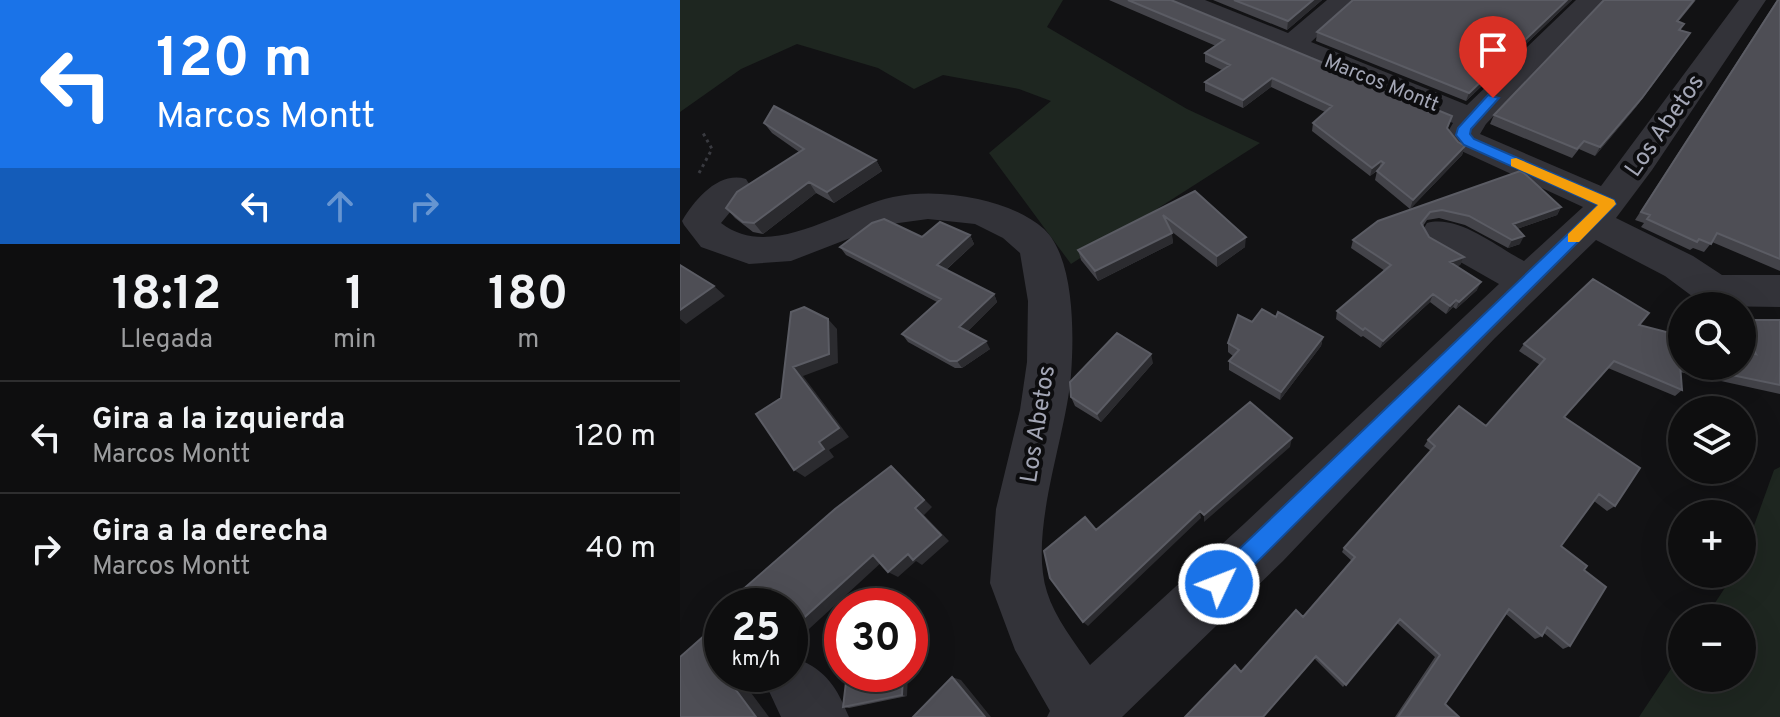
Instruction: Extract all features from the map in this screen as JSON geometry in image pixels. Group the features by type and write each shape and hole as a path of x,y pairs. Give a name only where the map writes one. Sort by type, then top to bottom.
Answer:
{"street":[{"name":"Marcos Montt","path":"1182,0 1472,119 1463,135 1469,142 1600,213"},
{"name":"Marcos Montt","path":"1291,45 1343,0"},
{"path":"1472,119 1591,0"},
{"name":"Los Abetos","path":"715,181 701,221 703,230 746,252 760,254 787,249 891,210 920,207 950,207 985,215 1014,225 1033,241 1044,266 1048,298 1048,384 1021,522 1017,585 1039,638 1081,714 1264,542 1527,281 1600,213 1753,0"},
{"path":"1600,213 1714,291 1780,291"},
{"path":"1440,233 1527,281"}],"path":[{"path":"703,133 712,149 715,181"}],"shaded area":[{"path":"680,0 1063,0 1047,27 1187,109 1260,143 1071,264 989,153 1051,101 1019,89 943,75 914,89 878,68 797,44 741,69 680,112"},
{"path":"1780,467 1780,717 1639,717 1668,673 1668,692 1756,692 1756,604 1714,604 1725,588 1756,588 1756,520 1774,470"}],"building":[{"path":"1128,0 1171,0 1452,116 1447,128 1465,146 1413,200 1377,171 1384,163 1381,161 1372,168 1313,123 1332,106 1272,78 1243,100 1205,82 1230,65 1205,53 1224,40"},
{"path":"1234,0 1313,0 1288,21"},
{"path":"1353,0 1567,0 1469,93 1317,32"},
{"path":"1604,0 1694,0 1677,21 1684,24 1679,30 1690,33 1642,98 1600,147 1584,141 1577,149 1494,115"},
{"path":"1778,0 1780,259 1717,233 1711,244 1699,239 1697,242 1647,219 1650,215 1641,212"},
{"path":"774,106 876,160 827,192 809,182 754,223 743,222 726,208 737,192 804,149 764,123"},
{"path":"1520,171 1561,207 1513,224 1524,236 1512,240 1469,216 1442,210 1430,212 1421,223 1429,237 1464,257 1450,262 1481,282 1459,302 1456,300 1450,306 1433,294 1383,341 1337,311 1391,265 1353,240 1378,221"},
{"path":"1195,191 1246,237 1217,256 1163,215 1172,233 1095,271 1078,250"},
{"path":"884,219 922,237 940,222 970,235 937,265 994,294 959,327 986,341 957,361 950,361 902,334 941,299 840,247 872,223"},
{"path":"680,265 714,286 680,310"},
{"path":"1593,279 1649,313 1639,325 1668,332 1668,380 1681,380 1682,390 1614,361 1564,417 1640,468 1615,506 1599,494 1561,546 1587,566 1584,570 1606,587 1570,646 1547,627 1542,636 1509,609 1445,704 1459,717 1398,717 1440,655 1400,619 1346,685 1316,656 1263,717 1185,717 1235,665 1241,672 1296,610 1303,617 1355,557 1344,548 1435,446 1428,440 1459,406 1486,426 1545,359 1524,344"},
{"path":"804,307 828,319 829,354 793,367 839,428 819,442 824,449 794,470 756,414 781,398 791,312"},
{"path":"1262,309 1276,317 1278,312 1323,337 1281,392 1229,361 1239,350 1228,343 1238,315 1252,322"},
{"path":"1756,320 1780,320 1780,385 1756,380"},
{"path":"1117,333 1151,354 1097,414 1071,397 1070,382"},
{"path":"1250,402 1292,438 1204,515 1200,511 1083,622 1050,578 1044,551 1085,517 1096,530"},
{"path":"891,466 924,500 915,508 941,535 913,560 908,554 888,572 873,555 837,588 824,588 824,600 808,614 808,588 745,588 835,509"},
{"path":"704,636 704,692 737,692 756,717 680,717 680,657"},
{"path":"952,677 985,717 913,717"},
{"path":"845,692 902,692 902,695 843,707"}],"slow traffic":[{"path":"1516,162 1609,204 1574,238"}],"route":[{"path":"1219,584 1480,326 1609,204 1469,142 1463,135 1464,128 1493,98"}]}
